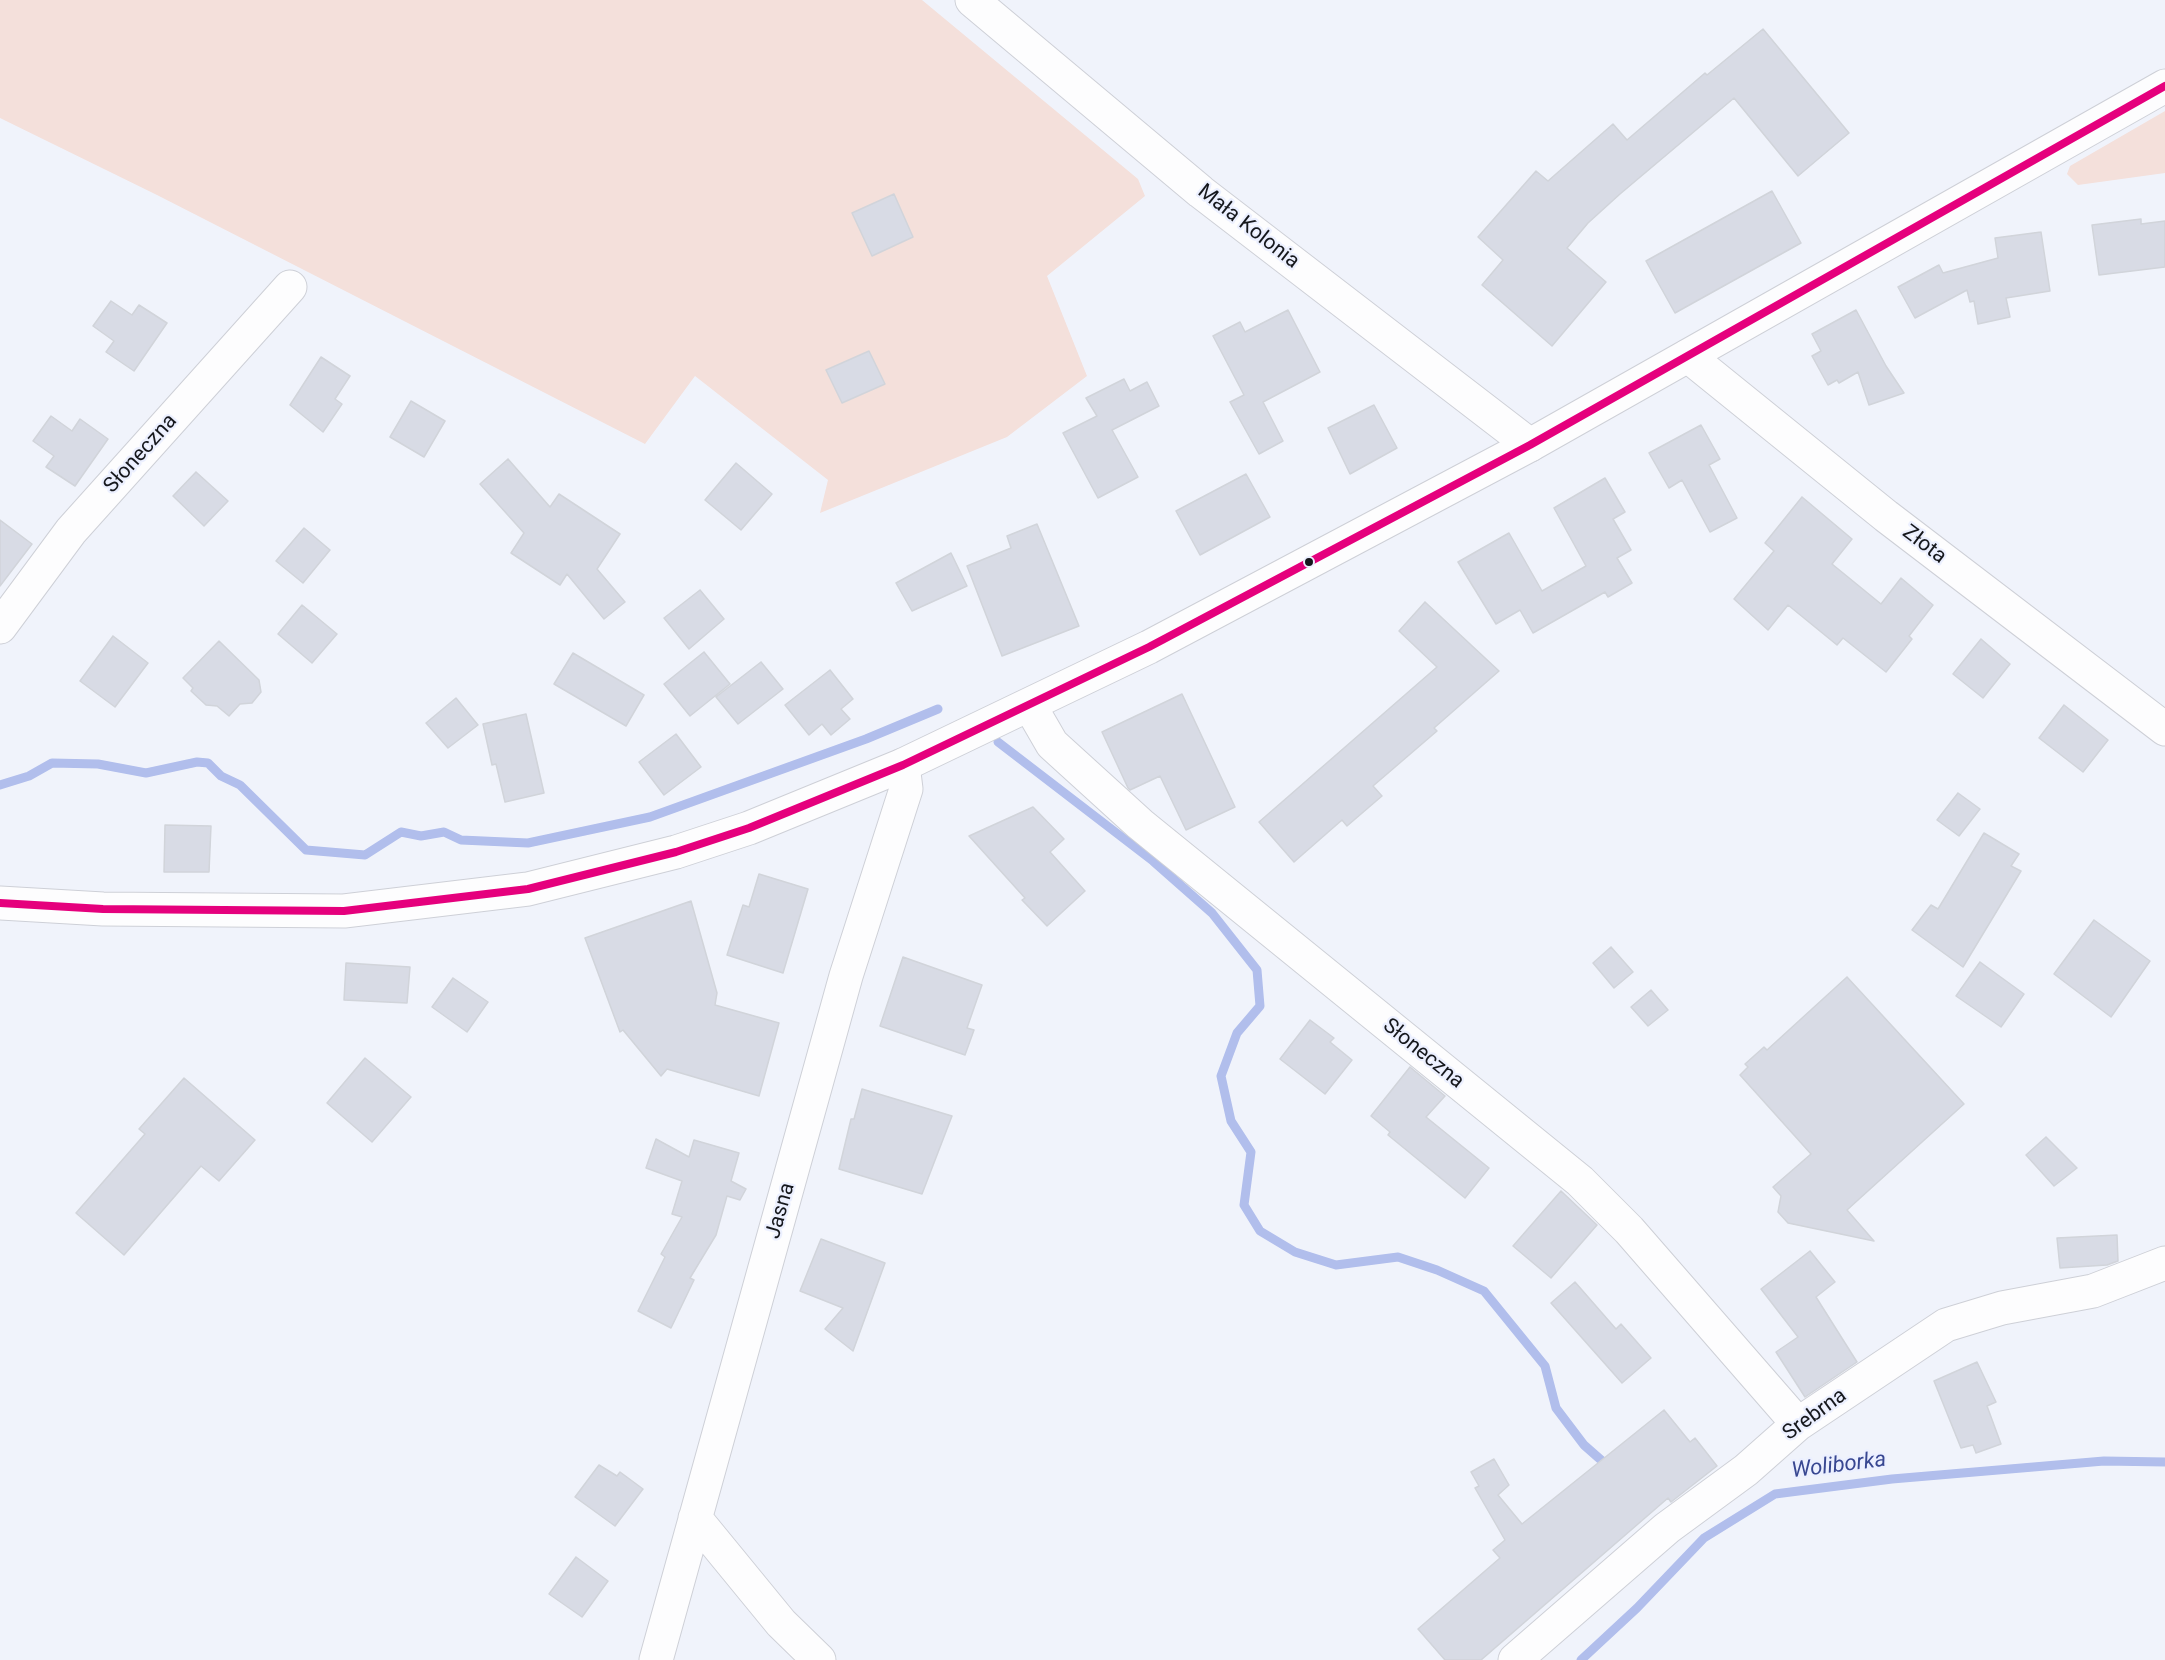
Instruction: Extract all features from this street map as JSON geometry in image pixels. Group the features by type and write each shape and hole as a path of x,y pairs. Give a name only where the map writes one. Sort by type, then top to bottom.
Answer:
{"street":[{"name":"Mała Kolonia","path":"972,0 1201,192 1530,445"},
{"path":"0,903 103,909 344,911 528,889 613,869 749,828 903,765 1149,647 1530,445 2165,86"},
{"name":"Słoneczna","path":"0,627 71,531 290,287"},
{"name":"Złota","path":"1688,356 1886,516 2165,729"},
{"name":"Słoneczna","path":"1030,706 1052,744 1140,824 1580,1181 1629,1230 1798,1424"},
{"name":"Jasna","path":"656,1660 846,976 906,789 903,765"},
{"name":"Srebrna","path":"1515,1660 1667,1528 1746,1470 1798,1424 1947,1325 1960,1319 2093,1291 2165,1263"},
{"path":"695,1518 781,1623 819,1660"}],"shaded area":[{"path":"0,0 922,0 1138,179 1145,196 1047,276 1087,376 1007,437 820,513 828,480 695,376 645,444 157,195 0,118"},
{"path":"2165,111 2165,173 2078,185 2067,174 2070,166"}],"building":[{"path":"1763,29 1849,133 1798,176 1734,98 1620,194 1588,223 1567,248 1606,282 1552,346 1482,285 1503,260 1478,237 1536,171 1548,181 1613,124 1627,140 1705,73 1707,75"},
{"path":"1772,191 1801,243 1675,313 1646,261"},
{"path":"894,194 913,237 872,256 852,213"},
{"path":"2141,219 2141,224 2165,221 2165,267 2099,275 2092,225"},
{"path":"2041,232 2050,291 2006,298 2010,317 1978,324 1974,301 1970,302 1967,290 1915,318 1898,287 1939,265 1943,273 1998,258 1995,238"},
{"path":"111,301 132,315 139,305 167,323 134,371 106,352 114,341 93,326"},
{"path":"1288,310 1320,372 1263,402 1283,441 1259,454 1230,402 1244,395 1213,336 1240,322 1245,332"},
{"path":"1856,310 1886,366 1904,393 1869,405 1858,372 1839,383 1837,380 1828,385 1812,356 1821,351 1812,334"},
{"path":"869,351 885,384 842,403 826,370"},
{"path":"321,357 350,376 335,399 342,404 323,432 290,405"},
{"path":"1124,379 1130,391 1147,382 1159,406 1112,430 1138,477 1098,498 1063,433 1097,416 1086,398"},
{"path":"411,401 445,421 424,457 390,437"},
{"path":"1374,405 1397,448 1350,474 1328,428"},
{"path":"51,416 72,431 80,419 108,439 75,486 46,467 54,456 33,441"},
{"path":"1701,425 1720,459 1709,465 1737,518 1710,532 1682,480 1669,488 1649,453"},
{"path":"508,459 550,507 559,494 620,534 597,569 625,602 604,619 567,574 560,585 511,553 524,533 480,484"},
{"path":"736,463 772,494 741,530 705,500"},
{"path":"196,472 228,501 204,526 173,496"},
{"path":"1246,474 1270,517 1200,555 1176,511"},
{"path":"1605,478 1625,512 1613,519 1631,550 1617,558 1632,583 1608,597 1605,592 1533,633 1520,610 1496,624 1458,562 1509,533 1542,591 1586,566 1554,508"},
{"path":"1802,497 1852,539 1832,564 1881,604 1901,578 1933,605 1909,636 1912,639 1886,672 1843,638 1837,645 1788,605 1768,630 1734,599 1774,551 1765,543"},
{"path":"0,520 32,544 0,586"},
{"path":"1037,524 1079,626 1002,656 967,566 1011,548 1007,536"},
{"path":"304,528 330,550 303,583 276,561"},
{"path":"951,553 967,586 912,611 896,583"},
{"path":"700,590 724,619 689,649 664,618"},
{"path":"1425,602 1499,671 1434,728 1437,731 1373,786 1382,796 1347,826 1342,820 1294,862 1259,822 1437,667 1399,631"},
{"path":"302,605 337,634 312,663 278,634"},
{"path":"113,636 148,663 115,707 80,681"},
{"path":"1981,639 2010,664 1983,698 1953,674"},
{"path":"219,641 259,680 261,692 252,703 240,704 229,716 217,706 206,705 191,691 193,688 183,678"},
{"path":"704,652 730,684 690,716 664,684"},
{"path":"573,653 644,695 626,726 554,684"},
{"path":"761,662 783,689 738,724 716,697"},
{"path":"830,670 853,699 841,709 850,719 831,735 822,724 809,735 785,705"},
{"path":"1182,694 1235,807 1186,830 1160,776 1130,790 1128,788 1102,732"},
{"path":"456,698 478,725 448,748 426,723"},
{"path":"2064,705 2108,740 2083,772 2039,738"},
{"path":"526,714 544,793 505,802 496,764 492,765 483,724"},
{"path":"676,734 701,767 664,795 639,762"},
{"path":"1958,793 1980,809 1959,836 1937,820"},
{"path":"1033,807 1064,839 1050,852 1085,891 1047,926 1022,900 1025,898 969,836"},
{"path":"165,825 211,826 209,872 164,872"},
{"path":"1984,833 2019,854 2011,866 2021,871 1963,967 1912,930 1931,905 1938,909"},
{"path":"759,874 808,889 783,973 727,955 743,905 749,907"},
{"path":"691,901 717,993 715,1005 779,1023 759,1096 667,1069 661,1076 623,1030 620,1032 585,938"},
{"path":"2094,920 2150,961 2111,1017 2054,974"},
{"path":"1611,947 1633,972 1614,988 1593,963"},
{"path":"903,957 982,985 967,1028 974,1030 965,1055 880,1026"},
{"path":"1980,962 2024,994 2001,1027 1956,996"},
{"path":"346,963 410,967 407,1003 344,1000"},
{"path":"1847,977 1964,1104 1847,1210 1874,1241 1788,1223 1778,1212 1781,1196 1773,1187 1811,1154 1740,1075 1748,1067 1745,1064 1764,1047 1767,1050"},
{"path":"453,978 488,1002 467,1032 432,1007"},
{"path":"1651,990 1668,1010 1648,1026 1631,1007"},
{"path":"1310,1020 1334,1038 1330,1042 1352,1060 1325,1094 1280,1059"},
{"path":"365,1058 411,1097 372,1142 327,1103"},
{"path":"1410,1067 1445,1096 1426,1117 1489,1168 1465,1198 1388,1135 1390,1132 1371,1116"},
{"path":"184,1078 255,1140 219,1181 201,1166 124,1255 76,1213 145,1134 139,1129"},
{"path":"862,1089 952,1116 922,1194 839,1169 851,1119 854,1119"},
{"path":"2046,1137 2077,1168 2054,1186 2026,1155"},
{"path":"656,1139 689,1157 694,1140 739,1153 731,1181 746,1189 740,1200 727,1196 716,1235 690,1278 694,1280 671,1328 638,1311 665,1257 661,1254 682,1217 672,1214 682,1181 646,1168"},
{"path":"1561,1191 1597,1225 1551,1278 1513,1246"},
{"path":"2117,1235 2118,1261 2107,1265 2060,1268 2057,1238"},
{"path":"821,1239 885,1263 853,1351 825,1329 843,1308 800,1291"},
{"path":"1810,1251 1835,1282 1816,1297 1857,1362 1805,1397 1776,1352 1798,1337 1761,1289"},
{"path":"1575,1282 1616,1329 1621,1324 1651,1358 1622,1383 1551,1303"},
{"path":"1977,1362 1996,1402 1987,1406 2001,1444 1976,1453 1973,1445 1961,1448 1934,1381"},
{"path":"1664,1410 1690,1442 1695,1438 1717,1466 1671,1502 1668,1498 1481,1660 1445,1660 1418,1629 1500,1558 1493,1550 1505,1540 1475,1488 1479,1486 1471,1472 1494,1459 1509,1485 1498,1495 1522,1524"},
{"path":"599,1465 617,1476 620,1472 643,1489 615,1526 575,1497"},
{"path":"576,1557 608,1581 582,1617 549,1594"}],"waterway":[{"path":"0,785 29,776 52,763 98,764 146,773 197,762 208,763 221,776 240,785 306,850 365,855 401,832 421,836 444,832 461,840 528,843 650,817 866,739 938,709"},
{"path":"998,742 1153,861 1212,913 1257,970 1260,1006 1237,1033 1221,1076 1231,1121 1251,1152 1244,1205 1260,1231 1295,1252 1336,1265 1398,1257 1437,1270 1484,1291 1545,1366 1556,1408 1584,1445 1609,1467"},
{"name":"Woliborka","path":"1581,1660 1637,1608 1704,1538 1775,1494 1892,1479 2104,1461 2165,1462"}],"transit line":[{"path":"0,903 103,909 344,911 528,889 676,852 749,828 903,765 1149,647 1530,445 2165,86"}]}
